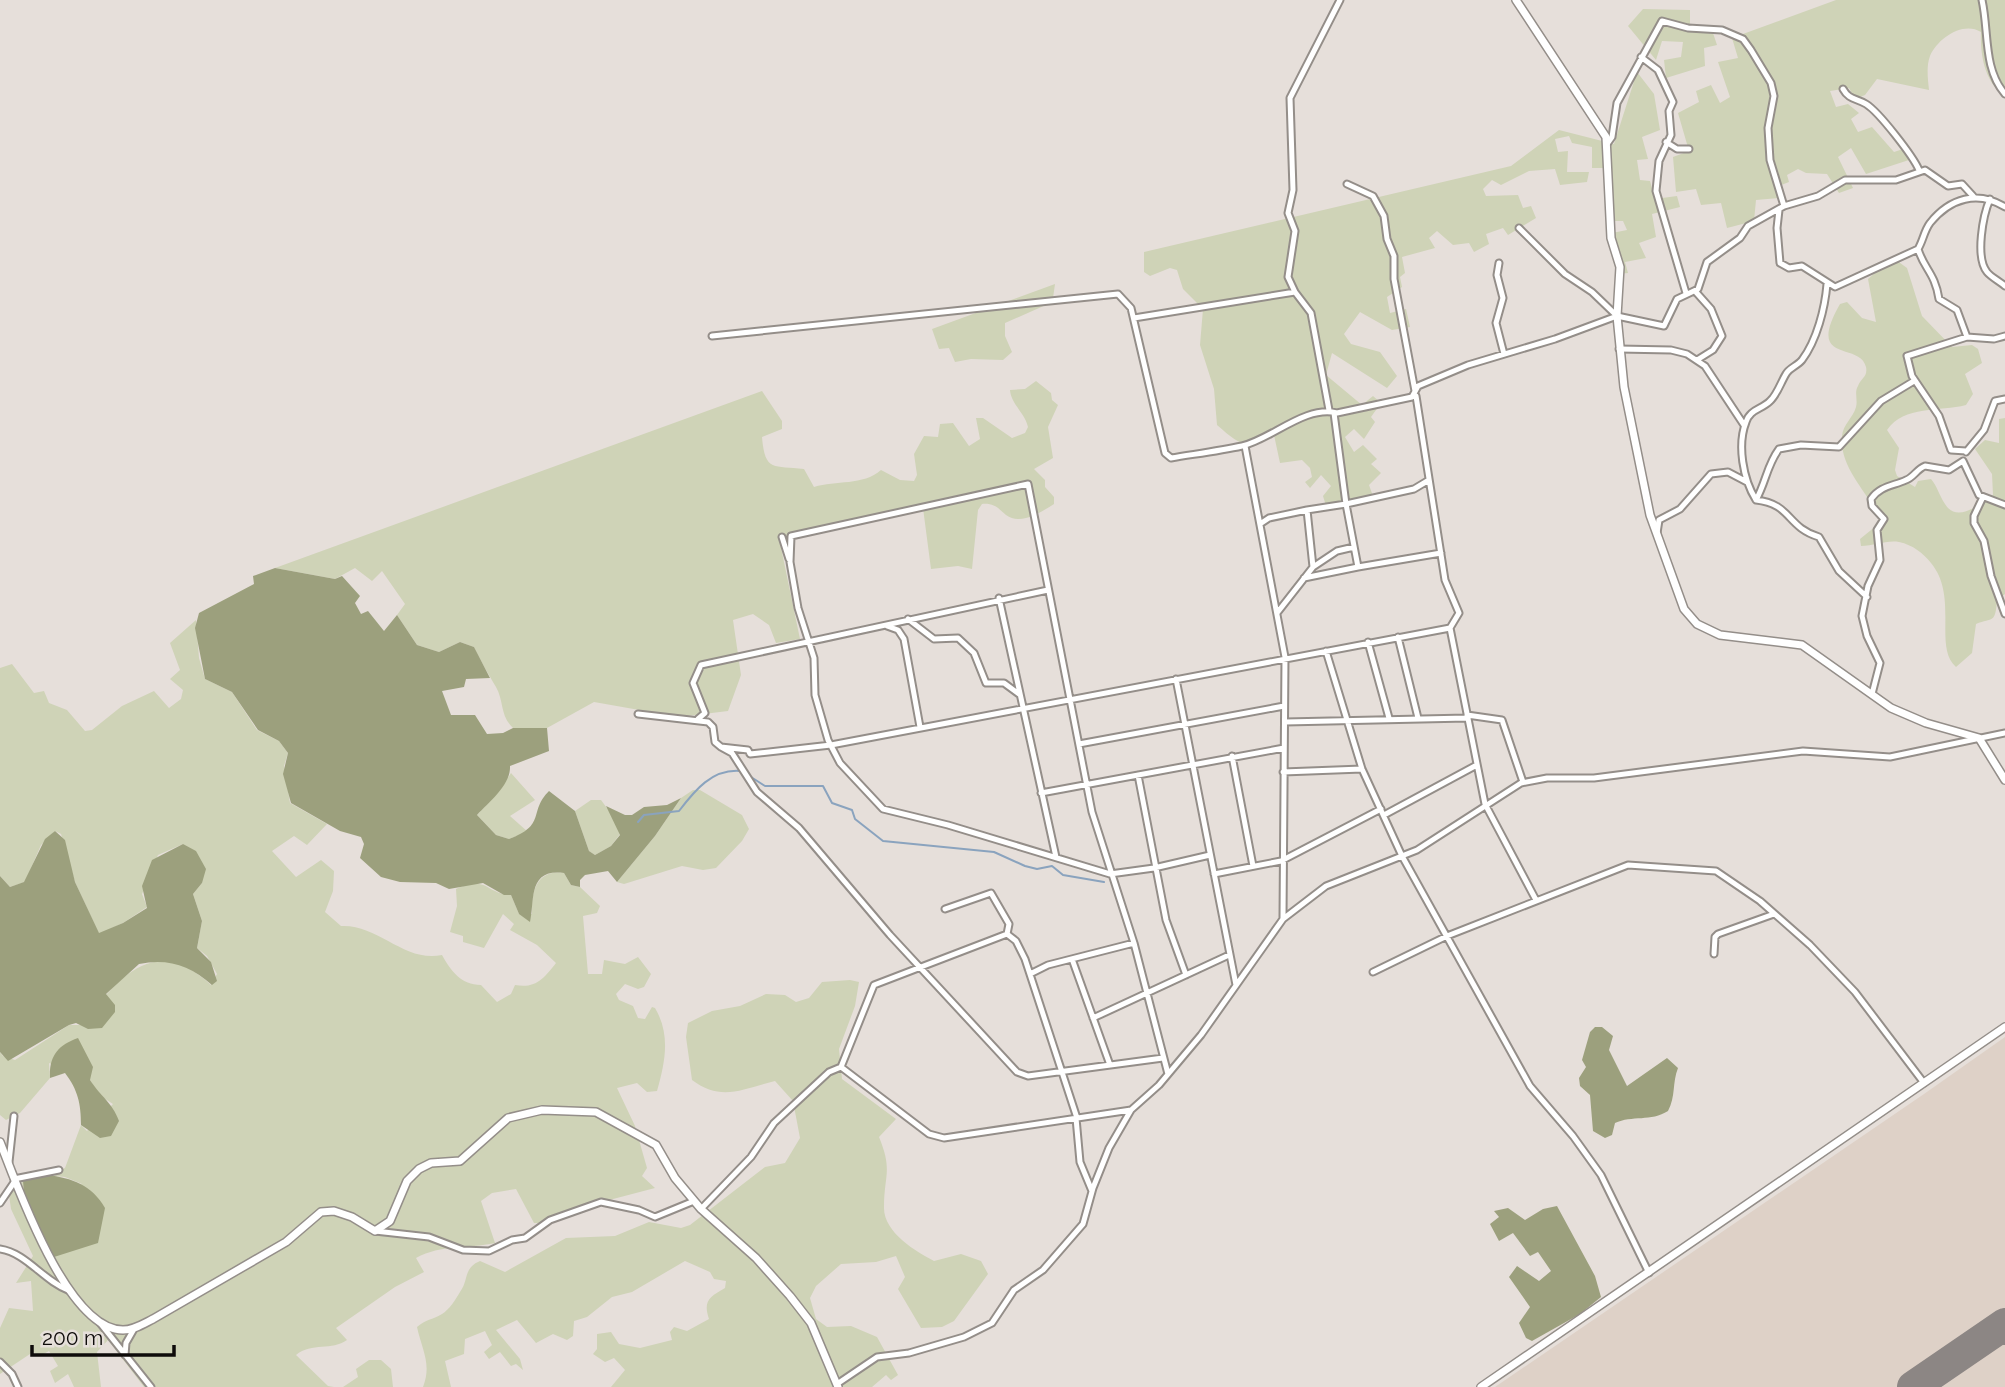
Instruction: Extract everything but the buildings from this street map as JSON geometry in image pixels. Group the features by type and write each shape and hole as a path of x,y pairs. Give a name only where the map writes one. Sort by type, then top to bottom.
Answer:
{"street":[{"path":"1340,0 1290,98 1293,190 1288,213 1295,231 1288,277 1295,292 1311,313 1358,567"},
{"path":"1516,0 1602,127 1607,144 1611,238 1620,270 1617,316 1619,349 1641,474 1657,539 1684,609 1697,624 1720,635 1743,640 1802,645 1891,708 1926,723 1979,738 2005,780"},
{"path":"1982,0 1990,67 1995,81 2005,94"},
{"path":"1607,144 1612,138 1617,103 1662,21 1721,30 1743,38 1771,83 1774,96 1768,128 1770,160 1782,208 1777,228 1780,263 1783,267 1808,269 1827,284 1841,286 1871,268 1918,249"},
{"path":"1641,57 1658,70 1672,102 1671,135 1659,161 1656,191 1686,293"},
{"path":"1843,89 1850,98 1866,104 1875,112 1913,156 1919,170"},
{"path":"1666,142 1677,149 1689,149"},
{"path":"1695,291 1707,262 1740,238 1748,226 1782,208 1818,196 1845,180 1896,180 1925,170 1948,186 1962,184 1973,196"},
{"path":"1347,184 1373,196 1384,216 1387,239 1396,264 1394,279 1416,394 1445,580 1459,613 1450,628 1475,766 1485,804 1536,900"},
{"path":"1967,337 1957,310 1939,299 1936,281 1918,249 1928,225 1966,197 1990,199 2005,208"},
{"path":"1990,199 1983,216 1983,263 1986,271 2005,286"},
{"path":"1519,228 1565,274 1592,292 1617,316"},
{"path":"1499,263 1497,275 1503,298 1496,323 1504,354"},
{"path":"1756,500 1747,482 1742,448 1745,426 1750,413 1771,401 1786,374 1796,367 1808,350 1823,312 1827,284"},
{"path":"1416,394 1418,386 1424,383 1617,316 1664,326 1674,304 1686,293 1695,291"},
{"path":"1695,291 1711,309 1723,336 1713,350 1697,360"},
{"path":"1134,317 1295,292"},
{"path":"712,336 1110,293 1125,298 1134,317 1168,458 1245,446 1279,428 1331,412 1416,394"},
{"path":"1966,451 1951,450 1939,416 1914,381 1907,365 1907,356 1967,337 1994,339 2005,336"},
{"path":"1619,349 1671,350 1697,360 1705,366 1745,426"},
{"path":"1756,500 1766,482 1766,471 1779,449 1801,445 1839,447 1881,401 1914,381"},
{"path":"2005,400 1995,401 1984,430 1966,451 1963,461 1973,487 1983,498 2005,505"},
{"path":"1245,446 1284,657 1281,860 1283,919"},
{"path":"1872,694 1880,663 1863,625 1868,586 1880,561 1877,530 1884,519 1872,506 1871,499 1876,492 1897,481 1905,481 1924,466 1949,470 1963,461"},
{"path":"1657,539 1659,520 1680,509 1711,474 1728,472 1747,482"},
{"path":"1261,524 1269,518 1414,489 1429,480"},
{"path":"790,562 790,536 795,532 1026,483 1068,700 1097,830 1134,943 1168,1074"},
{"path":"1983,498 1973,516 1974,523 1984,541 1991,576 2005,614"},
{"path":"1756,500 1776,502 1804,532 1819,537 1839,571 1867,597"},
{"path":"1307,510 1313,567"},
{"path":"782,537 807,643 814,658 815,695 831,745 840,763 883,809 1110,874 1154,868 1210,855"},
{"path":"1277,613 1313,567 1337,551 1354,547"},
{"path":"1304,578 1441,553"},
{"path":"697,719 705,713 693,683 701,665 999,598 1048,590"},
{"path":"999,598 1021,708 1056,857"},
{"path":"908,619 934,639 958,638 974,653 986,683 1004,683 1019,694"},
{"path":"880,626 898,630 904,639 920,727"},
{"path":"721,747 733,746 748,750 750,754 762,754 831,745 1284,657 1450,628"},
{"path":"1398,636 1418,718"},
{"path":"1368,642 1389,718"},
{"path":"1326,651 1362,769 1402,856 1530,1086 1573,1136 1601,1175 1649,1273"},
{"path":"1176,678 1236,985"},
{"path":"1079,744 1284,706"},
{"path":"638,714 670,720 697,719 713,727 715,741 732,753 757,792 799,828 920,967 1017,1072 1028,1076 1163,1058"},
{"path":"1285,722 1467,716 1502,720 1523,782"},
{"path":"375,1231 390,1221 407,1181 419,1169 431,1163 460,1161 508,1118 542,1110 592,1111 653,1143 675,1178 701,1209 756,1258 808,1318 837,1386 877,1357 909,1353 964,1337 992,1323 1014,1290 1043,1270 1083,1224 1092,1191 1109,1148 1131,1110 1168,1074 1283,919 1334,882 1402,856 1451,829 1485,804 1523,782 1547,778 1594,778 1802,751 1891,757 2005,733"},
{"path":"1041,793 1284,748"},
{"path":"1232,756 1253,866"},
{"path":"1214,874 1281,860 1475,766"},
{"path":"1283,772 1362,769"},
{"path":"1138,775 1166,920 1186,975"},
{"path":"1373,972 1447,936 1611,870 1634,864 1720,873 1810,945 1855,992 1924,1083"},
{"path":"945,909 991,893 1009,925 1007,934"},
{"path":"1714,954 1715,937 1718,934 1774,914"},
{"path":"701,1209 751,1157 774,1123 829,1072 841,1067 874,985 1007,934"},
{"path":"1007,934 1019,946 1030,974 1030,984 1077,1118 1080,1162 1092,1191"},
{"path":"1030,974 1048,965 1134,943"},
{"path":"1093,1018 1146,996 1229,955"},
{"path":"1072,959 1110,1065"},
{"path":"1481,1387 2005,1027"},
{"path":"841,1067 936,1136 979,1135 1131,1110"},
{"path":"9,1165 14,1116"},
{"path":"0,1142 34,1231 73,1292 151,1387"},
{"path":"0,1203 14,1180 59,1170"},
{"path":"100,1323 121,1330 135,1328 286,1242 321,1212 334,1211 352,1217 375,1231 429,1237 463,1250 489,1251 512,1240 525,1238 550,1220 601,1202 639,1210 655,1217 695,1201"},
{"path":"0,1249 19,1255 53,1285 73,1292"},
{"path":"125,1355 125,1343 135,1328"},
{"path":"0,1362 12,1374 18,1387"}],"shaded area":[{"path":"2005,1037 2005,1387 1495,1387 1924,1094"}],"green space":[{"path":"1836,0 2005,0 2005,97 1993,84 1985,68 1981,32 1967,29 1952,33 1939,43 1930,56 1929,90 1877,79 1865,95 1855,99 1849,88 1830,91 1836,107 1848,104 1859,113 1851,119 1858,132 1872,127 1894,152 1906,148 1912,159 1866,174 1851,148 1838,157 1853,188 1839,193 1827,174 1806,173 1798,169 1787,175 1789,182 1776,187 1779,198 1756,200 1754,221 1727,228 1721,203 1701,205 1696,189 1676,192 1673,157 1689,151 1678,113 1699,102 1696,91 1711,85 1720,103 1730,97 1718,62 1738,58 1732,38"},
{"path":"1643,9 1690,10 1690,28 1713,33 1717,45 1704,48 1705,66 1666,78 1664,60 1681,57 1683,42 1662,41 1656,60 1628,26"},
{"path":"1637,72 1654,94 1660,130 1642,137 1648,159 1637,160 1640,180 1650,181 1655,199 1677,196 1680,207 1652,214 1656,237 1639,243 1646,258 1625,262 1628,273 1619,274 1607,234 1627,230 1623,221 1612,221 1603,168 1592,168 1592,147 1572,143 1569,136 1555,139 1558,152 1568,151 1567,172 1589,172 1587,182 1560,185 1555,169 1529,171 1501,185 1492,180 1483,189 1486,196 1518,195 1523,208 1531,206 1536,218 1508,235 1503,228 1486,234 1489,244 1474,252 1469,243 1453,245 1437,231 1429,238 1435,248 1402,257 1405,273 1400,277 1402,287 1387,297 1390,313 1406,309 1410,327 1392,330 1360,312 1344,334 1351,344 1380,352 1397,376 1387,388 1332,353 1326,375 1362,405 1373,396 1381,403 1371,417 1375,422 1364,439 1354,429 1345,437 1354,452 1363,445 1377,459 1371,464 1381,473 1369,485 1374,499 1327,509 1323,496 1331,486 1321,475 1310,488 1305,482 1312,477 1310,468 1302,460 1280,463 1274,435 1250,444 1244,443 1217,425 1214,389 1200,345 1203,309 1183,289 1177,270 1170,268 1150,276 1144,272 1144,252 1511,166 1559,130 1614,144"},
{"path":"1896,260 1907,268 1922,316 1952,347 1972,345 1978,349 1982,363 1965,374 1973,394 1966,405 1913,413 1894,422 1887,430 1899,448 1895,470 1897,476 1915,487 1918,481 1931,479 1950,510 1962,512 1975,507 1993,495 1992,474 1975,449 1985,440 1999,443 1999,419 2005,418 2005,594 1997,601 1994,617 1976,624 1972,653 1956,667 1949,658 1946,647 1943,591 1939,576 1931,563 1917,550 1899,542 1861,546 1860,539 1876,526 1879,519 1850,470 1842,448 1843,432 1855,411 1857,388 1865,375 1866,367 1862,359 1831,344 1828,336 1831,323 1840,304 1847,302 1862,318 1876,322 1868,279 1884,265"},
{"path":"1055,284 1053,298 1048,304 1005,323 1005,336 1012,352 1003,360 971,359 955,362 949,348 939,349 932,329"},
{"path":"1036,381 1051,393 1052,400 1058,405 1048,427 1053,458 1034,469 1045,480 1045,487 1054,497 1054,504 1031,517 1018,519 1006,515 993,505 982,504 978,510 972,569 958,566 931,569 923,508 779,538 800,639 776,643 769,625 753,614 733,620 741,675 728,711 679,717 594,702 547,728 513,728 506,718 496,687 474,647 460,642 439,652 417,645 397,615 405,604 382,571 372,581 355,568 335,579 275,568 762,391 782,421 782,429 762,437 766,457 773,465 804,469 814,487 858,481 881,470 900,480 914,481 917,475 914,454 924,436 938,437 940,424 953,423 969,446 980,439 976,418 983,418 1012,438 1025,433 1028,427 1010,390 1025,389"},
{"path":"275,568 335,579 342,576 360,596 355,603 361,614 368,611 384,631 397,615 417,645 439,652 460,642 474,647 490,678 466,679 464,687 442,691 451,715 475,715 487,734 503,733 513,728 547,728 549,751 510,766 503,786 477,815 496,835 509,839 528,829 549,791 575,811 589,851 595,855 611,846 620,835 606,806 625,815 632,815 644,807 667,805 681,798 655,836 617,882 608,871 585,875 580,880 580,887 571,885 564,873 544,876 535,888 530,922 519,914 511,895 504,895 483,883 449,889 436,883 400,882 381,877 360,858 364,844 361,837 340,831 291,803 283,774 288,753 279,741 258,730 232,692 205,679 195,628 199,613 254,584 253,576"},
{"path":"196,620 199,658 205,679 232,692 257,730 279,741 288,753 284,766 290,803 327,824 307,845 294,836 272,851 296,877 321,860 334,871 333,891 325,912 341,926 367,931 416,954 442,955 457,976 468,983 481,985 497,1002 511,994 515,985 529,985 539,981 556,963 537,945 510,930 514,924 503,914 484,948 463,942 463,936 450,932 457,906 456,889 481,884 496,892 511,895 519,914 532,914 537,884 547,875 564,873 571,885 580,887 600,906 597,913 583,916 588,974 602,974 604,960 625,964 638,957 651,974 644,987 638,989 625,984 616,994 619,1000 633,1006 638,1018 645,1019 652,1007 655,1008 665,1038 664,1059 657,1091 647,1092 637,1083 617,1088 635,1126 647,1168 642,1176 655,1188 575,1209 539,1223 534,1223 516,1189 492,1193 481,1201 495,1243 445,1249 416,1258 424,1272 395,1287 336,1328 347,1340 302,1351 296,1355 328,1386 334,1387 144,1387 108,1340 97,1352 101,1387 74,1387 68,1374 55,1383 50,1371 58,1366 49,1351 40,1356 33,1352 0,1374 0,1328 9,1308 33,1311 31,1281 16,1283 33,1256 11,1209 9,1195 23,1181 24,1196 82,1184 65,1177 47,1175 65,1168 81,1125 87,1131 113,1104 99,1095 90,1080 49,1063 50,1078 20,1113 6,1120 0,1115 0,1052 3,1056 15,1060 69,1025 82,1025 109,991 124,978 155,962 172,962 191,970 211,985 217,974 207,956 197,948 202,921 193,894 202,883 183,844 158,855 142,894 147,907 123,923 99,934 75,882 61,834 55,831 41,845 25,882 10,887 0,876 0,668 12,664 34,693 44,691 49,703 67,710 85,731 92,730 122,706 154,691 169,708 181,699 183,690 170,679 180,670 170,643"},
{"path":"511,773 535,800 510,816 528,832 509,839 496,835 477,815 500,790"},
{"path":"693,790 700,790 742,815 749,829 742,841 716,868 703,870 682,866 624,884 617,882 655,836 681,798"},
{"path":"591,800 601,800 615,819 620,834 611,846 595,855 589,851 575,811"},
{"path":"55,831 65,840 75,882 99,933 123,923 147,908 142,886 152,860 183,844 196,851 206,869 202,883 193,894 202,921 197,948 211,962 217,981 212,985 195,972 169,963 139,964 106,994 115,1005 115,1012 102,1028 88,1029 76,1023 69,1025 8,1061 0,1052 0,876 10,887 24,882 45,839"},
{"path":"822,982 859,982 855,1006 839,1049 842,1079 896,1119 879,1137 887,1166 884,1207 889,1225 910,1247 934,1261 961,1254 981,1261 988,1274 954,1321 942,1327 921,1328 898,1289 905,1277 896,1256 876,1262 841,1264 816,1286 810,1298 816,1319 827,1327 851,1326 877,1337 898,1375 891,1380 886,1375 872,1387 611,1387 625,1370 614,1358 605,1362 593,1354 597,1349 597,1334 611,1332 619,1344 640,1348 672,1340 670,1332 674,1327 687,1331 709,1319 707,1304 715,1294 725,1288 726,1281 714,1279 710,1272 685,1261 632,1292 612,1297 587,1317 574,1321 573,1336 567,1340 553,1334 536,1343 517,1320 496,1330 520,1359 523,1370 516,1364 511,1366 500,1352 489,1359 484,1352 492,1345 485,1331 465,1339 464,1354 445,1361 451,1387 423,1387 427,1371 417,1327 450,1307 475,1264 480,1261 505,1272 566,1238 615,1236 649,1222 681,1228 690,1225 765,1167 785,1163 800,1138 793,1101 775,1081 723,1092 713,1091 692,1080 686,1037 688,1023 712,1011 740,1006 766,994 785,995 796,1002 809,998"},
{"path":"1595,1027 1602,1027 1613,1036 1609,1050 1627,1086 1667,1058 1678,1068 1668,1111 1615,1123 1612,1135 1605,1138 1593,1131 1590,1095 1580,1086 1579,1078 1586,1067 1582,1060 1590,1032"},
{"path":"78,1038 93,1067 90,1080 119,1121 111,1136 100,1138 81,1125 78,1098 65,1073 50,1078 51,1063 56,1052"},
{"path":"47,1175 80,1184 100,1200 105,1208 98,1243 54,1257 48,1253 24,1196 23,1181"},
{"path":"1557,1206 1595,1276 1601,1297 1580,1314 1532,1341 1526,1338 1519,1323 1530,1307 1509,1277 1517,1266 1539,1281 1551,1271 1538,1252 1530,1256 1513,1233 1499,1241 1490,1224 1499,1217 1494,1211 1508,1208 1525,1220 1543,1209"},
{"path":"369,1360 381,1360 391,1369 393,1387 343,1387 358,1377 356,1369"}],"waterway":[{"path":"638,822 644,815 679,811 705,782 721,773 740,771"},
{"path":"751,777 765,786 823,786 832,803 852,810 855,819 883,841 994,852 1025,866 1037,869 1052,866 1063,875 1104,882"}],"taxiway":[{"path":"1994,1332 2005,1314"},
{"path":"1986,1337 2005,1339"}],"runway":[{"path":"1913,1387 2005,1324"}]}
